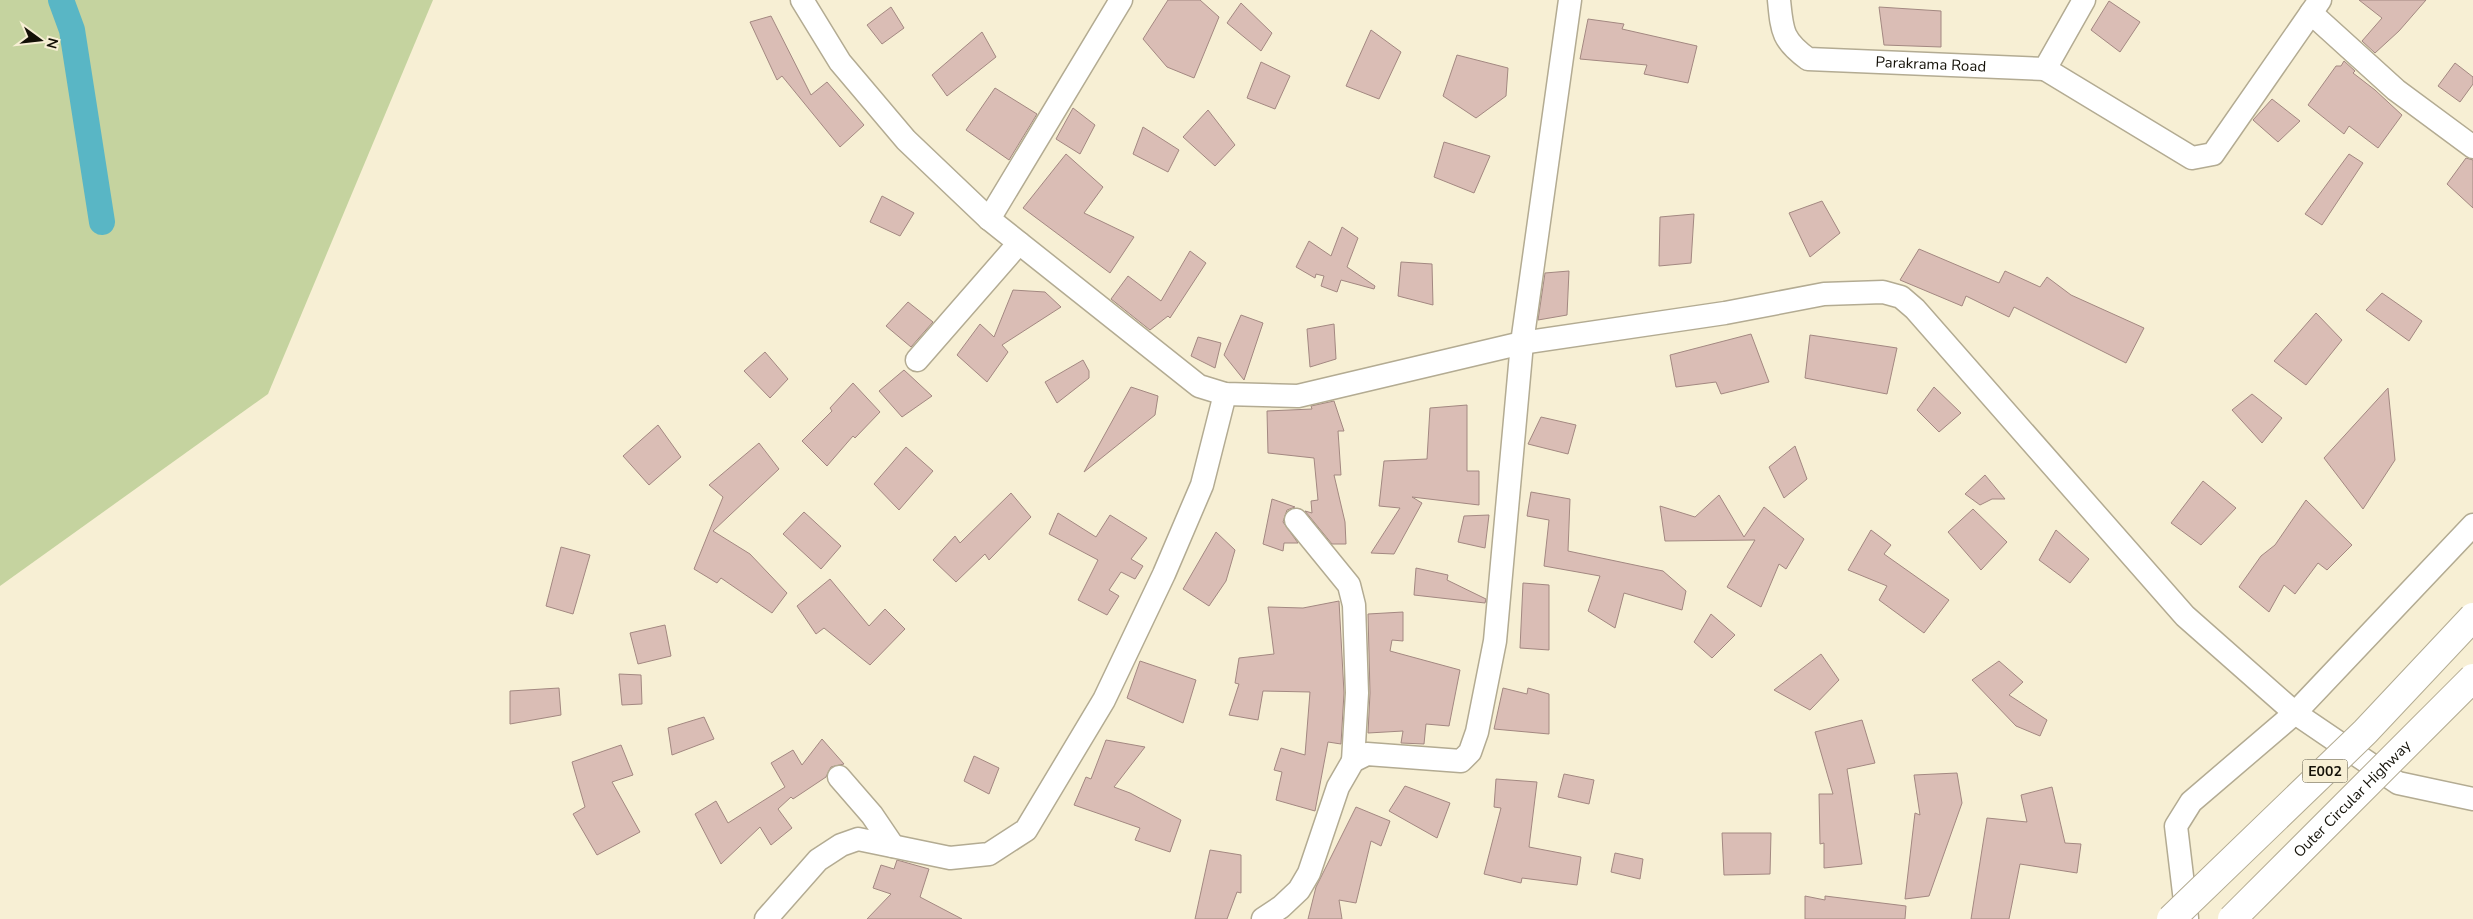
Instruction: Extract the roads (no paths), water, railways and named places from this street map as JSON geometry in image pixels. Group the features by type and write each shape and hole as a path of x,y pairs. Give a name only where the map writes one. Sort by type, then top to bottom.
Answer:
{"highway":[{"name":"E002","path":"2171,919 2365,732 2473,617"},
{"name":"Outer Circular Highway","path":"2232,919 2473,678"}],"street":[{"path":"802,0 840,62 906,140 989,219 1199,386 1225,394 1298,396 1522,343 1725,313 1824,294 1883,292 1901,297 1915,309 2185,616 2295,713 2398,782 2473,799"},
{"path":"989,219 1121,0"},
{"path":"1353,761 1367,754 1461,761 1470,752 1477,732 1495,641 1522,343 1570,0"},
{"name":"Parakrama Road","path":"1779,0 1782,27 1788,40 1792,47 1808,59 2045,69"},
{"path":"2084,0 2045,69 2192,158 2213,154 2315,6 2396,90 2473,147"},
{"path":"917,360 1019,243"},
{"path":"766,919 818,860 841,845 858,839 950,858 989,854 1026,830 1104,700 1164,574 1202,486 1225,394"},
{"path":"1263,919 1281,907 1299,890 1309,874 1338,787 1353,761 1357,693 1354,604 1349,585 1296,520"},
{"path":"2187,919 2176,826 2191,802 2295,713 2473,525"},
{"path":"840,777 872,815 893,846"}],"waterway":[{"path":"61,0 72,30 102,222"}]}
